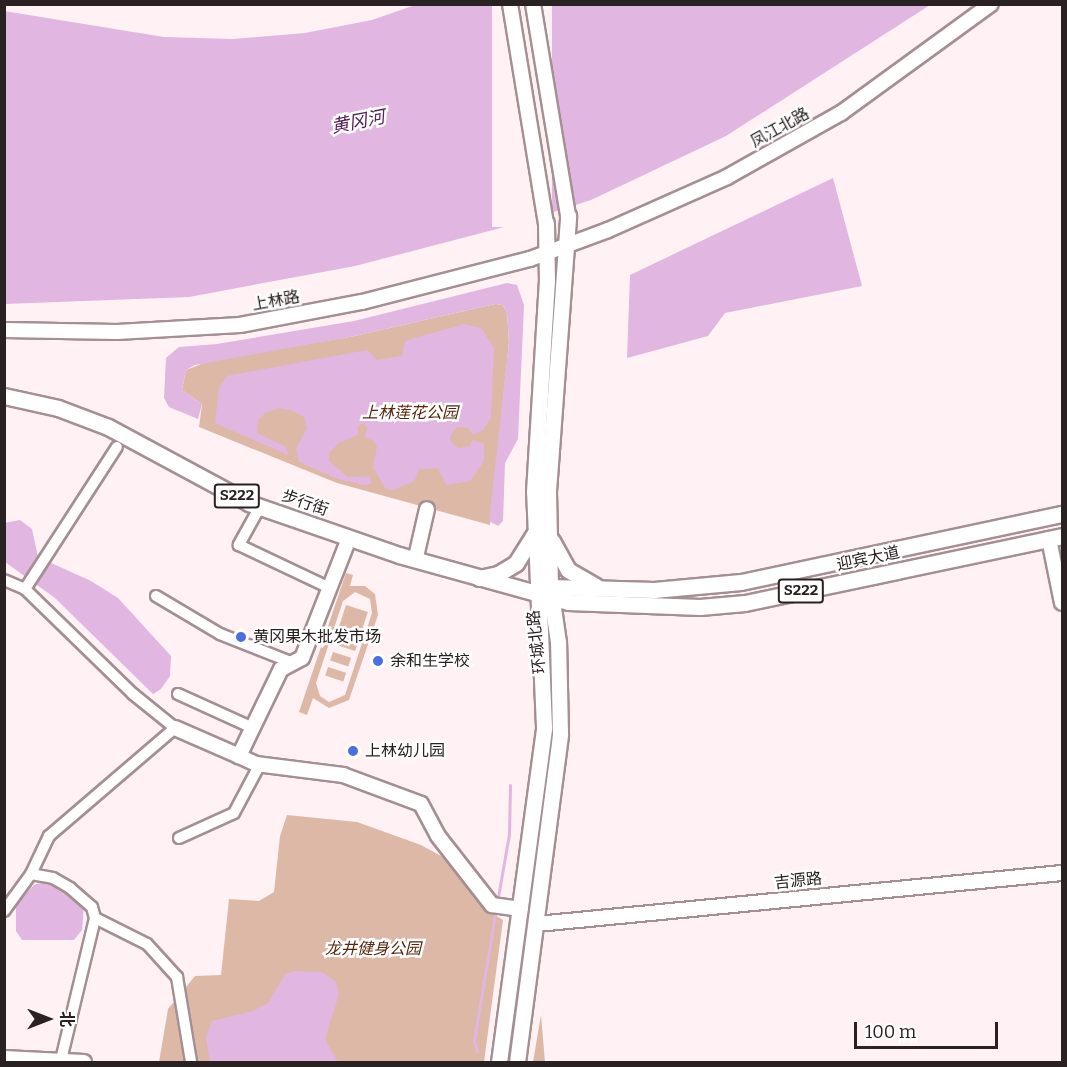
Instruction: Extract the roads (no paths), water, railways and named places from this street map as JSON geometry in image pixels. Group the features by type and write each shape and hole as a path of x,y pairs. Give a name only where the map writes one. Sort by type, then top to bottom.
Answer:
{"main road":[{"path":"510,4 546,223"},
{"path":"533,4 568,216"},
{"name":"凤江北路","path":"546,253 727,177 841,113 991,4"},
{"name":"环城北路","path":"542,527 568,216"},
{"name":"环城北路","path":"499,1062 544,727 542,527 546,223"},
{"name":"上林路","path":"4,330 117,332 240,324 362,302 546,253"},
{"name":"步行街","path":"4,396 58,408 108,428 249,503 478,578 543,591"},
{"path":"416,556 427,510"},
{"name":"迎宾大道","path":"543,591 654,591 741,582 1062,514"},
{"path":"1003,526 1007,548"},
{"path":"478,578 498,574 516,563 542,527 568,570 588,583 612,590"},
{"path":"1056,538 1062,603"},
{"name":"迎宾大道","path":"543,591 568,603 655,607 733,604 1056,538"},
{"path":"239,756 281,669 302,658 346,546"},
{"name":"环城北路","path":"517,1062 561,734 558,642 543,591"},
{"path":"175,728 260,764 344,775 421,804 438,836 492,905 521,909 537,918"},
{"name":"吉源路","path":"537,918 1062,873"},
{"path":"4,1058 84,1062"}],"street":[{"path":"28,584 117,447"},
{"path":"257,512 239,545 330,588"},
{"path":"4,580 28,584 133,694 175,728 49,836 31,874 4,910"},
{"path":"156,596 220,634 293,663"},
{"path":"178,694 253,728"},
{"path":"179,838 234,813 260,764"},
{"path":"31,874 53,878 70,888 92,907 95,918 61,1060"},
{"path":"95,918 147,944 177,977 191,1062"}],"water":[{"name":"黄冈河","path":"418,4 930,5 726,136 591,200 520,223 355,266 189,297 5,304 4,11 164,37 233,39 305,33 372,20"},
{"path":"833,178 862,286 725,313 708,336 627,358 630,275"},
{"path":"507,283 517,285 524,305 518,439 505,463 503,521 498,526 489,521 509,342 507,313 503,305 495,304 350,337 195,365 186,370 182,390 202,404 198,419 169,407 164,398 166,358 179,347 217,344 354,321"},
{"name":"上林莲花公园","path":"464,324 481,328 494,348 491,418 483,430 473,435 468,428 457,427 451,435 450,441 458,448 470,446 472,440 484,444 484,461 470,481 446,485 438,468 424,469 419,470 414,481 393,490 385,488 373,467 377,447 374,441 364,437 368,428 363,423 358,426 358,435 339,443 329,453 329,461 348,477 370,476 371,484 365,485 338,479 299,462 296,449 307,428 304,417 291,410 278,408 265,413 258,421 257,433 286,447 288,455 215,423 219,388 227,376 367,350 377,360 402,356 405,341"},
{"path":"20,520 32,529 38,557 91,581 118,598 171,656 170,676 161,689 153,694 55,598 5,562 4,523"},
{"path":"47,881 59,884 84,905 82,930 74,940 22,940 16,931 16,903 34,885"},
{"path":"294,971 322,972 336,982 339,994 325,1039 338,1062 210,1062 206,1037 212,1021 253,1011 268,1003 285,974"}],"waterway":[{"path":"498,897 509,834 510,785"},
{"path":"477,1051 474,1041 495,914"}],"place":[{"name":"黄冈果木批发市场","path":"241,637"},
{"name":"余和生学校","path":"378,661"},
{"name":"上林幼儿园","path":"353,751"}],"park label":[{"name":"龙井健身公园","path":"373,949"}]}
